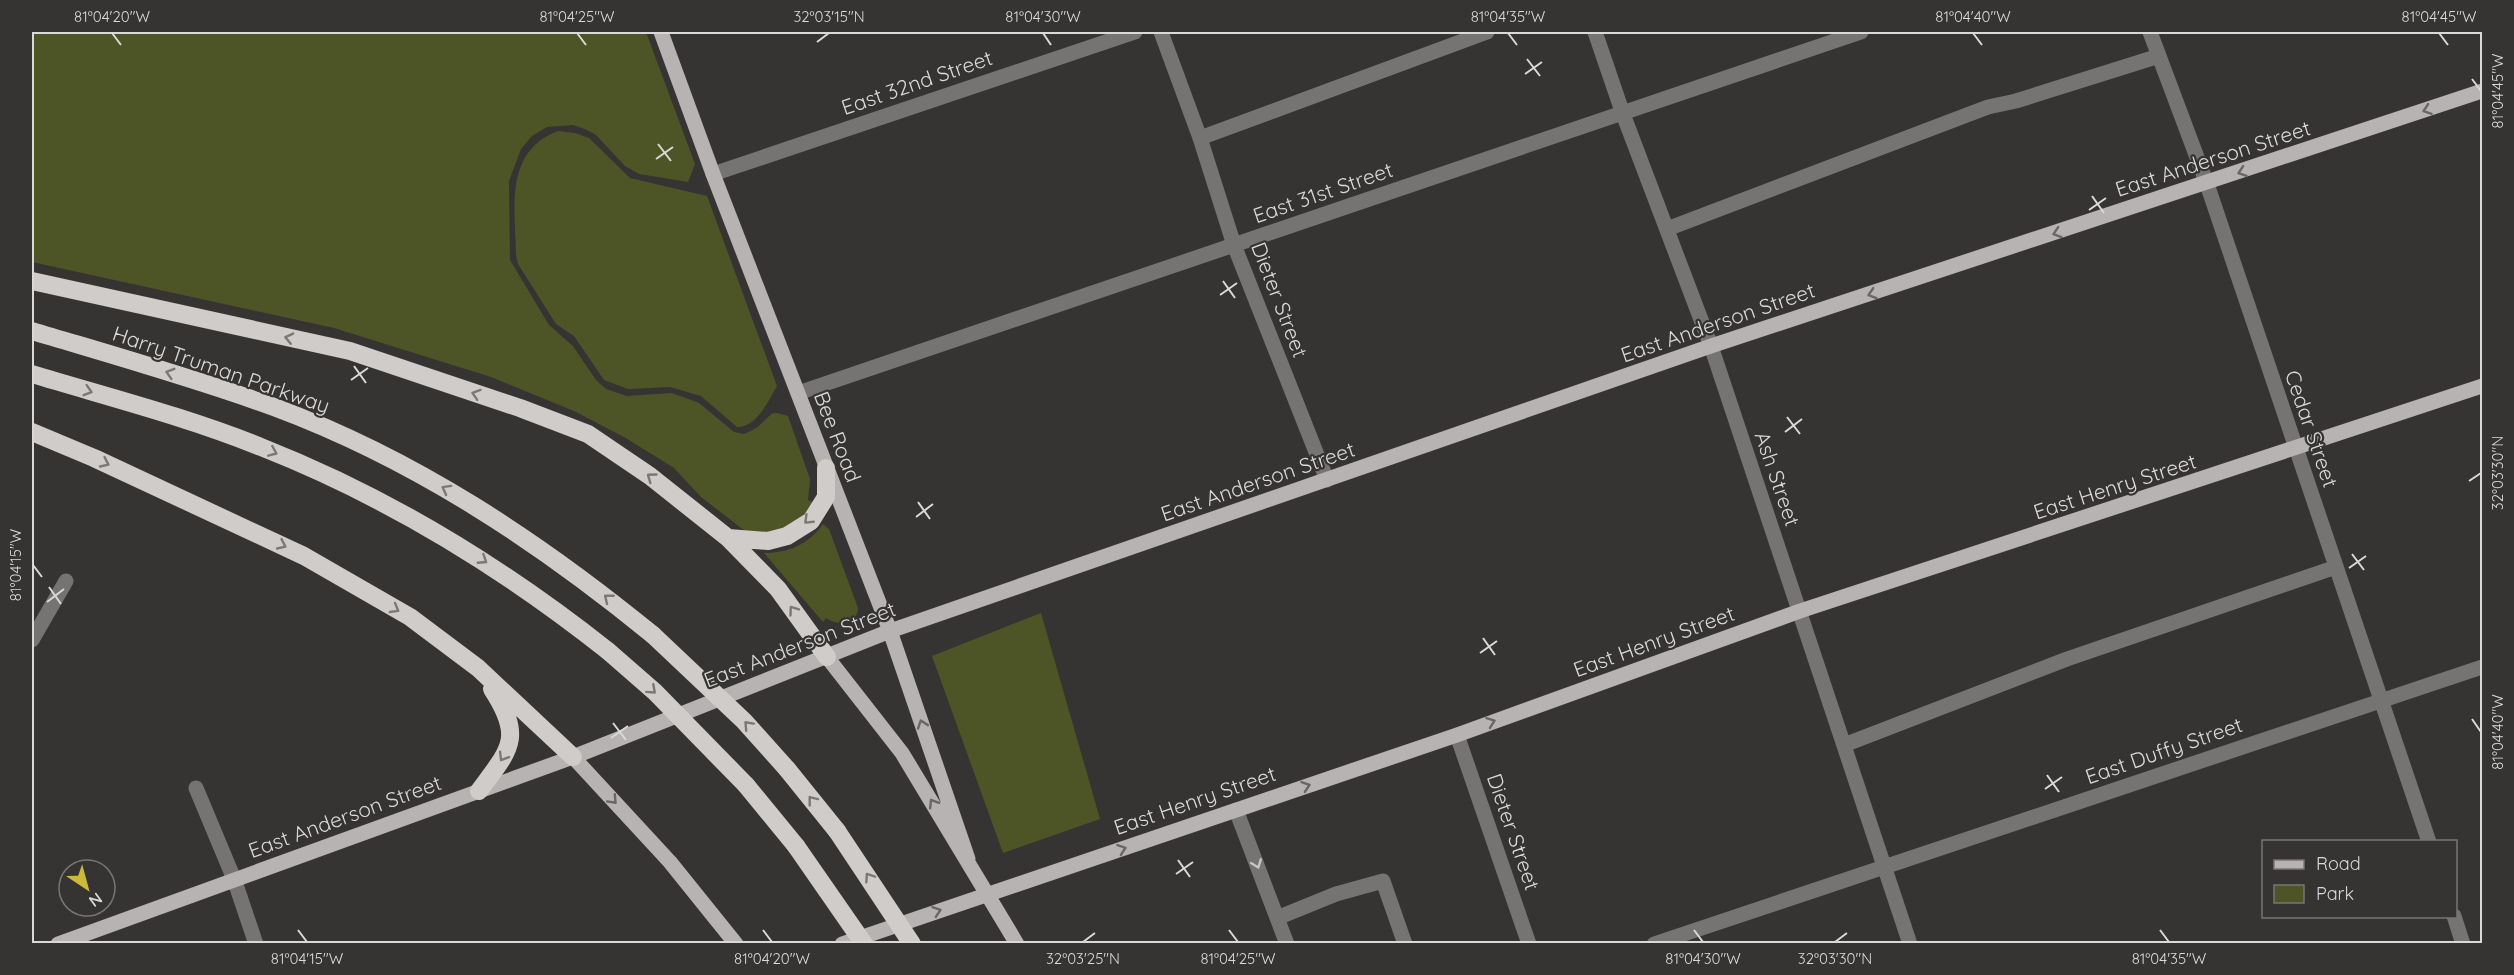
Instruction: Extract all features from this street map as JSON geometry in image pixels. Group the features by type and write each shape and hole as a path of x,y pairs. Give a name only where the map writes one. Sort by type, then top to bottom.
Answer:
{"highway":[{"path":"32,281 350,351 520,408 588,434 650,476 728,538 778,589 827,657"},
{"name":"Harry Truman Parkway","path":"32,331 209,385 275,408 408,467 474,504 534,543 591,584 653,635 729,706 788,769 837,831 912,944"},
{"path":"32,374 260,446 388,504 452,540 510,578 608,651 655,692 746,785 796,846 864,944"},
{"path":"32,432 94,458 304,556 410,617 478,668 573,757"},
{"path":"728,538 768,541 787,536 810,521 826,497 826,468"},
{"path":"478,668 504,708 512,736 506,754 479,791"}],"main road":[{"name":"Bee Road","path":"661,32 713,174 890,631 968,859"},
{"name":"East Anderson Street","path":"58,944 573,757 890,631 1711,346 2207,184 2482,91"},
{"name":"East Henry Street","path":"842,944 1457,735 1800,611 2296,450 2482,386"},
{"path":"827,657 902,753 968,859 1017,944"},
{"path":"573,757 670,862 736,944"}],"street":[{"name":"East 32nd Street","path":"713,174 1135,32"},
{"name":"Dieter Street","path":"1161,32 1200,138 1234,245 1327,480"},
{"path":"1200,138 1487,32"},
{"name":"Ash Street","path":"1595,32 1623,114 1711,346 1910,944"},
{"name":"East 31st Street","path":"798,393 1861,32"},
{"name":"Cedar Street","path":"2150,32 2207,184 2428,840"},
{"path":"1667,229 1988,107 2016,101 2159,56"},
{"path":"1844,745 2067,659 2336,567"},
{"path":"32,640 66,581"},
{"name":"East Duffy Street","path":"1654,944 2482,667"},
{"name":"Dieter Street","path":"1457,735 1529,944"},
{"path":"196,788 234,879 256,944"},
{"path":"1236,810 1287,944"},
{"path":"1277,918 1336,894 1383,881 1405,944"},
{"path":"2455,918 2463,944"}],"green space":[{"path":"32,32 646,32 695,164 688,182 639,174 625,166 596,135 585,129 573,125 547,127 532,136 521,149 509,181 510,260 549,325 573,346 596,380 606,389 627,396 672,393 699,403 734,432 744,434 773,414 788,416 810,479 808,500 813,502 809,511 778,534 745,531 701,497 674,468 624,437 574,411 491,377 334,328 32,262"},
{"path":"558,131 589,138 630,178 707,196 777,386 761,412 750,423 737,427 701,396 670,387 628,389 604,380 574,336 556,324 518,264 515,200 516,183 529,152 541,140"},
{"path":"823,524 829,529 858,608 854,618 846,623 826,618 823,622 764,553 773,553 798,546 811,537"},
{"path":"1041,613 1100,819 1003,853 932,656"}]}
